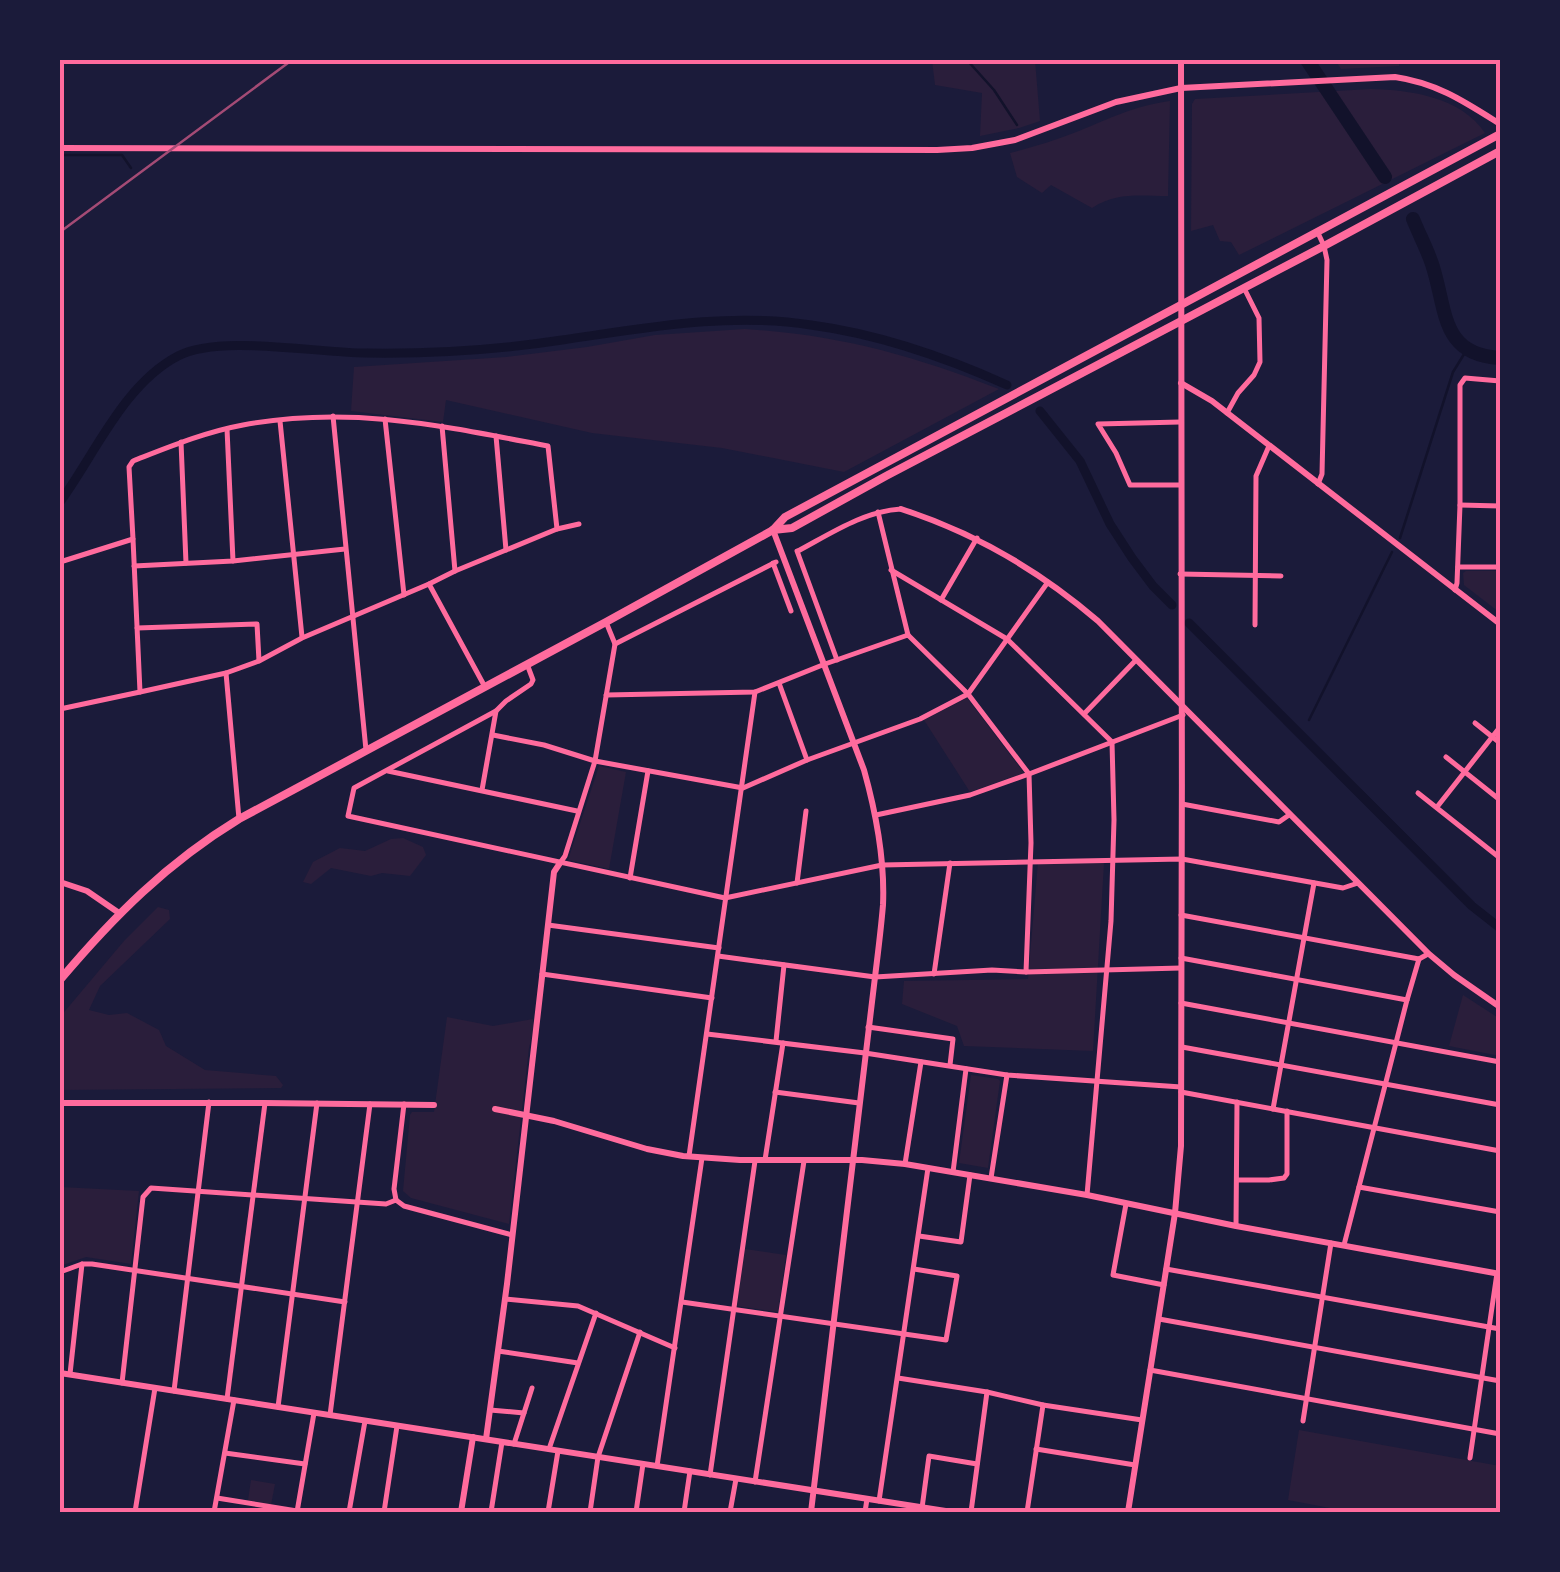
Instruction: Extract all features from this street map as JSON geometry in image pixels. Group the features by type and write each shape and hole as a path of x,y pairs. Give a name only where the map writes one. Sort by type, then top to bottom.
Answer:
{"highway":[{"path":"60,976 119,913 182,857 239,819 773,530 785,517 1500,134"},
{"path":"773,530 792,528 1500,151"}],"street":[{"path":"1128,1512 1179,1179 1183,710 1181,60"},
{"path":"60,148 938,150 1015,140 1116,102 1181,88 1395,77 1426,82 1500,124"},
{"path":"1318,233 1327,260 1322,474 1318,484"},
{"path":"1227,413 1260,362 1259,318 1244,288"},
{"path":"1455,590 1460,385 1466,378 1500,381"},
{"path":"1181,383 1227,413 1500,624"},
{"path":"333,416 366,750"},
{"path":"140,692 129,467 133,461 181,442 226,429 333,416 385,418 548,446 557,529"},
{"path":"385,418 404,595"},
{"path":"280,421 302,638"},
{"path":"1180,422 1098,424 1130,486 1181,486"},
{"path":"442,426 455,571"},
{"path":"226,429 233,561"},
{"path":"496,436 506,550"},
{"path":"181,442 186,564"},
{"path":"1256,625 1256,476 1269,446"},
{"path":"1460,506 1500,506"},
{"path":"837,660 796,552 856,521 901,508 977,538 1048,581 1098,621 1429,954 1500,1007"},
{"path":"878,512 908,635 968,694 1029,774 1026,972"},
{"path":"60,708 226,673 455,571 557,529 579,524"},
{"path":"773,530 855,743 872,797 882,865 883,905 811,1512"},
{"path":"941,600 977,538"},
{"path":"60,562 133,539"},
{"path":"134,566 346,549"},
{"path":"614,644 774,563 791,611"},
{"path":"1458,567 1500,567"},
{"path":"892,570 1007,639 1112,742 1113,861 1107,971 1086,1195"},
{"path":"1180,574 1281,576"},
{"path":"494,735 544,745 595,762 742,788 920,719 968,694 1048,581"},
{"path":"430,584 485,687"},
{"path":"486,1440 554,872 595,762 614,644 606,622"},
{"path":"137,628 256,624 259,661"},
{"path":"606,695 755,692 908,635"},
{"path":"1084,714 1136,660"},
{"path":"526,664 534,680 532,684 496,711 354,788 348,816 724,898 882,865 1182,859 1343,888 1358,883"},
{"path":"226,673 239,819"},
{"path":"779,683 806,760"},
{"path":"689,1156 755,692"},
{"path":"874,816 970,795 1112,742 1183,710"},
{"path":"482,790 496,711"},
{"path":"1474,723 1500,743"},
{"path":"1437,807 1500,727"},
{"path":"1446,757 1500,800"},
{"path":"385,770 579,812"},
{"path":"630,878 648,771"},
{"path":"1418,793 1500,858"},
{"path":"1182,804 1278,822 1289,815"},
{"path":"797,883 806,811"},
{"path":"934,974 950,864"},
{"path":"60,882 87,891 119,913"},
{"path":"1273,1109 1314,882"},
{"path":"1181,915 1419,958 1429,954"},
{"path":"548,925 875,977 992,970 1181,968"},
{"path":"1182,958 1407,1000"},
{"path":"1344,1246 1419,958"},
{"path":"765,1160 775,1092 784,965"},
{"path":"542,974 712,998"},
{"path":"1181,1003 1500,1062"},
{"path":"868,1027 953,1038 950,1066"},
{"path":"708,1034 1007,1074 1181,1090 1500,1151"},
{"path":"1182,1046 1500,1105"},
{"path":"906,1164 920,1062"},
{"path":"953,1172 966,1068"},
{"path":"991,1178 1007,1074"},
{"path":"775,1092 859,1103"},
{"path":"174,1391 209,1102"},
{"path":"214,1512 265,1102"},
{"path":"1236,1226 1237,1102"},
{"path":"60,1103 434,1105"},
{"path":"278,1407 317,1103"},
{"path":"330,1415 370,1104"},
{"path":"404,1104 396,1200 404,1206 512,1235"},
{"path":"495,1109 689,1156 853,1160 928,1167 1499,1274 1470,1458"},
{"path":"1237,1180 1270,1180 1287,1174 1286,1111"},
{"path":"657,1466 702,1158"},
{"path":"710,1474 755,1160"},
{"path":"754,1482 804,1160"},
{"path":"879,1501 928,1167"},
{"path":"918,1236 961,1242 970,1175"},
{"path":"1359,1187 1500,1212"},
{"path":"122,1383 143,1197 151,1188 386,1204 396,1200"},
{"path":"1126,1204 1113,1276 1164,1285"},
{"path":"1303,1422 1331,1243"},
{"path":"60,1272 82,1264 345,1302"},
{"path":"70,1374 82,1264"},
{"path":"1166,1268 1500,1329"},
{"path":"682,1302 946,1340 957,1276 914,1269"},
{"path":"505,1299 578,1306 676,1348"},
{"path":"548,1512 553,1450 596,1313"},
{"path":"1158,1319 1500,1381"},
{"path":"590,1512 598,1457 640,1332"},
{"path":"498,1351 578,1364"},
{"path":"1150,1370 1500,1434"},
{"path":"60,1373 952,1512"},
{"path":"898,1378 1142,1420"},
{"path":"135,1512 155,1388"},
{"path":"514,1444 532,1388"},
{"path":"971,1512 986,1392"},
{"path":"1026,1512 1043,1404"},
{"path":"490,1410 524,1414"},
{"path":"217,1498 297,1511 314,1413"},
{"path":"349,1512 365,1421"},
{"path":"384,1512 397,1426"},
{"path":"462,1512 473,1438"},
{"path":"492,1512 502,1442"},
{"path":"1036,1449 1134,1465"},
{"path":"224,1452 304,1464"},
{"path":"922,1508 929,1456 977,1464"},
{"path":"636,1512 643,1464"},
{"path":"684,1512 690,1471"},
{"path":"730,1512 736,1479"},
{"path":"865,1512 867,1499"}],"shaded area":[{"path":"932,60 1035,60 1040,121 980,136 982,93 935,85"},
{"path":"1335,60 1400,60 1399,66 1341,69"},
{"path":"1371,89 1434,98 1463,111 1485,133 1239,255 1231,242 1220,241 1213,225 1191,231 1195,99"},
{"path":"1170,101 1168,196 1119,197 1092,208 1051,185 1042,193 1017,177 1010,153 1134,109"},
{"path":"745,329 875,348 999,389 844,472 722,448 592,433 446,400 443,422 351,411 354,367 506,357 655,335"},
{"path":"1466,571 1500,571 1499,612 1464,585"},
{"path":"967,698 1024,773 970,792 924,720"},
{"path":"599,766 626,772 609,869 568,860"},
{"path":"403,838 423,847 426,855 410,876 371,876 331,868 311,884 303,882 313,862 340,848 365,851"},
{"path":"1038,862 1104,863 1093,1051 964,1046 957,1026 902,1004 904,981 1028,979"},
{"path":"158,907 169,910 170,919 100,986 89,1010 109,1015 127,1013 159,1030 166,1046 205,1070 276,1076 281,1088 60,1090 60,1017"},
{"path":"1463,995 1500,1019 1500,1056 1449,1046"},
{"path":"447,1017 493,1026 533,1019 509,1224 411,1198 403,1191 410,1115 434,1112"},
{"path":"971,1075 1000,1081 988,1168 959,1163"},
{"path":"60,1187 139,1191 131,1264 86,1257 60,1266"},
{"path":"745,1249 786,1255 778,1312 737,1306"},
{"path":"1299,1430 1500,1466 1500,1512 1351,1512 1288,1500"},
{"path":"251,1480 275,1484 271,1505 248,1500"}],"waterway":[{"path":"967,60 994,90 1017,125"},
{"path":"1307,60 1385,177"},
{"path":"60,155 122,155 131,168"},
{"path":"1413,219 1456,339 1480,355 1500,358"},
{"path":"60,502 142,384 178,356 218,346 440,352 686,323 780,321 886,341 1007,385"},
{"path":"1400,538 1453,372 1466,351"},
{"path":"1040,411 1080,461 1110,524 1132,558 1172,605"},
{"path":"1309,720 1392,552"},
{"path":"1189,623 1472,906 1500,928"}],"railway":[{"path":"60,232 292,60"}]}
